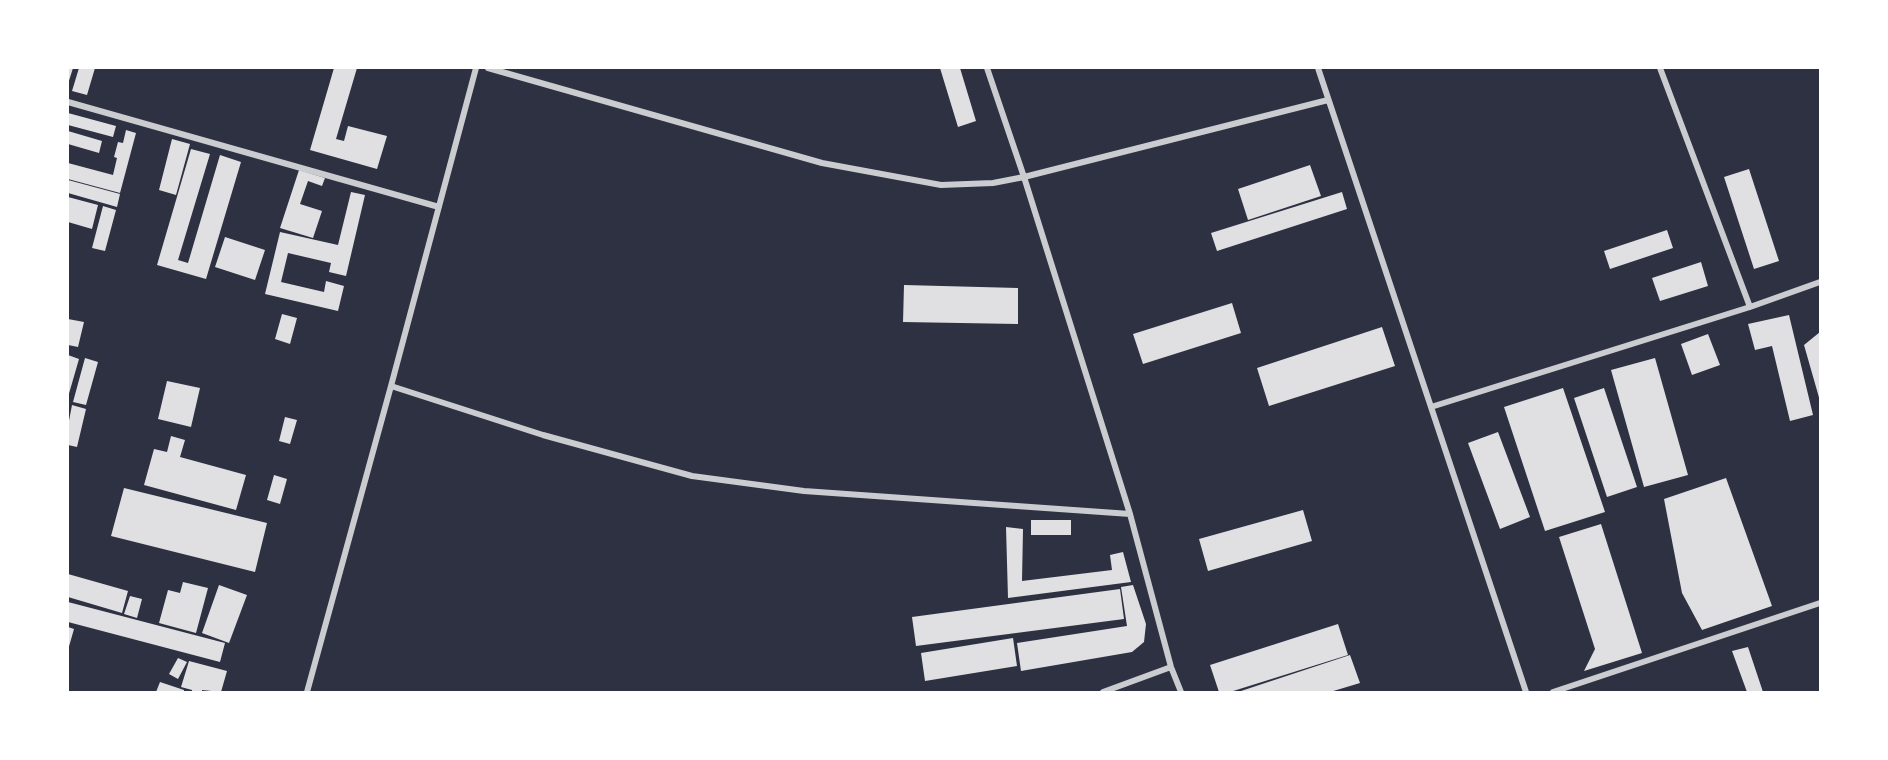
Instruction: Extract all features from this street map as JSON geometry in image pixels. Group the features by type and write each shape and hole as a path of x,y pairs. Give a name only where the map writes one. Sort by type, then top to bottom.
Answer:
{"street":[{"path":"307,693 476,68"},
{"path":"488,68 822,163 941,185 993,183 1024,177 1328,100"},
{"path":"987,68 1024,177 1130,514 1171,667 1181,693"},
{"path":"1318,68 1526,693"},
{"path":"1659,68 1750,307"},
{"path":"68,102 439,207"},
{"path":"1431,407 1750,307 1821,282"},
{"path":"391,386 543,435 692,476 804,491 1130,514"},
{"path":"1553,693 1821,603"},
{"path":"1102,693 1171,667"}],"building":[{"path":"68,68 73,68 68,84"},
{"path":"79,68 95,68 87,95 72,91"},
{"path":"334,68 357,68 336,139 344,141 348,126 387,136 377,169 310,150"},
{"path":"940,68 960,68 976,121 958,127"},
{"path":"68,113 116,126 113,137 68,125"},
{"path":"126,130 136,133 120,193 68,179 68,163 113,175 118,142 123,143"},
{"path":"68,131 102,141 99,153 68,144"},
{"path":"172,139 190,144 176,195 159,190"},
{"path":"191,149 210,154 178,260 188,263 220,155 241,162 206,279 157,265"},
{"path":"1310,165 1321,196 1248,220 1238,189"},
{"path":"1749,169 1779,261 1754,269 1724,177"},
{"path":"299,170 325,178 322,186 308,181 300,204 322,211 313,238 280,228"},
{"path":"68,180 120,194 117,207 68,193"},
{"path":"351,192 365,195 346,276 329,272 331,263 288,253 281,282 324,292 326,281 344,286 338,311 265,294 280,232 338,245"},
{"path":"1342,192 1347,209 1217,251 1211,233"},
{"path":"68,197 98,205 92,229 68,222"},
{"path":"103,206 116,210 105,251 92,248"},
{"path":"1667,230 1673,248 1610,269 1604,251"},
{"path":"225,237 265,250 255,280 215,267"},
{"path":"1701,262 1708,286 1660,301 1652,278"},
{"path":"904,285 1018,288 1018,324 903,322"},
{"path":"1232,303 1241,333 1143,364 1133,334"},
{"path":"282,314 297,318 290,344 275,339"},
{"path":"1789,315 1813,415 1790,421 1772,346 1755,350 1748,324"},
{"path":"68,319 84,322 78,347 68,345"},
{"path":"1382,327 1395,366 1269,406 1257,368"},
{"path":"1820,332 1820,401 1804,345"},
{"path":"1708,334 1720,365 1692,375 1681,344"},
{"path":"68,355 79,359 68,397"},
{"path":"85,358 98,362 86,405 73,402"},
{"path":"1655,358 1688,475 1644,487 1611,370"},
{"path":"167,381 200,388 191,427 158,419"},
{"path":"1563,388 1605,512 1545,531 1504,407"},
{"path":"1604,388 1637,487 1607,497 1574,398"},
{"path":"72,405 86,409 77,447 68,445 68,426"},
{"path":"285,417 297,420 290,444 279,441"},
{"path":"1498,432 1530,517 1500,529 1468,443"},
{"path":"171,436 185,440 180,457 246,475 236,510 144,485 154,449 167,452"},
{"path":"274,475 287,479 280,504 267,500"},
{"path":"1726,478 1772,606 1702,630 1682,593 1664,499"},
{"path":"124,488 267,523 255,572 111,536"},
{"path":"1303,510 1312,541 1208,571 1199,539"},
{"path":"1031,520 1071,520 1071,535 1031,535"},
{"path":"1601,524 1642,653 1584,671 1595,649 1559,537"},
{"path":"1006,527 1023,529 1022,581 1112,570 1110,555 1123,552 1131,582 1008,598"},
{"path":"68,574 128,591 122,613 68,597"},
{"path":"183,582 208,588 196,633 159,623 168,590 180,593"},
{"path":"219,585 247,595 229,643 202,633"},
{"path":"1133,585 1146,624 1144,642 1132,652 1021,671 1017,643 1127,626 1121,587"},
{"path":"1120,589 1124,619 916,646 912,617"},
{"path":"130,596 142,599 137,618 124,614"},
{"path":"68,602 225,643 220,662 68,622"},
{"path":"1338,624 1348,655 1230,692 1219,692 1210,665"},
{"path":"68,627 74,629 68,650"},
{"path":"1013,638 1017,666 925,681 921,653"},
{"path":"1748,647 1763,692 1747,692 1732,651"},
{"path":"1350,655 1360,683 1330,692 1238,692"},
{"path":"178,658 187,662 178,679 169,674"},
{"path":"189,661 227,671 221,692 202,690 202,692 192,692 192,690 181,687"},
{"path":"160,682 184,690 184,692 156,692"}]}
